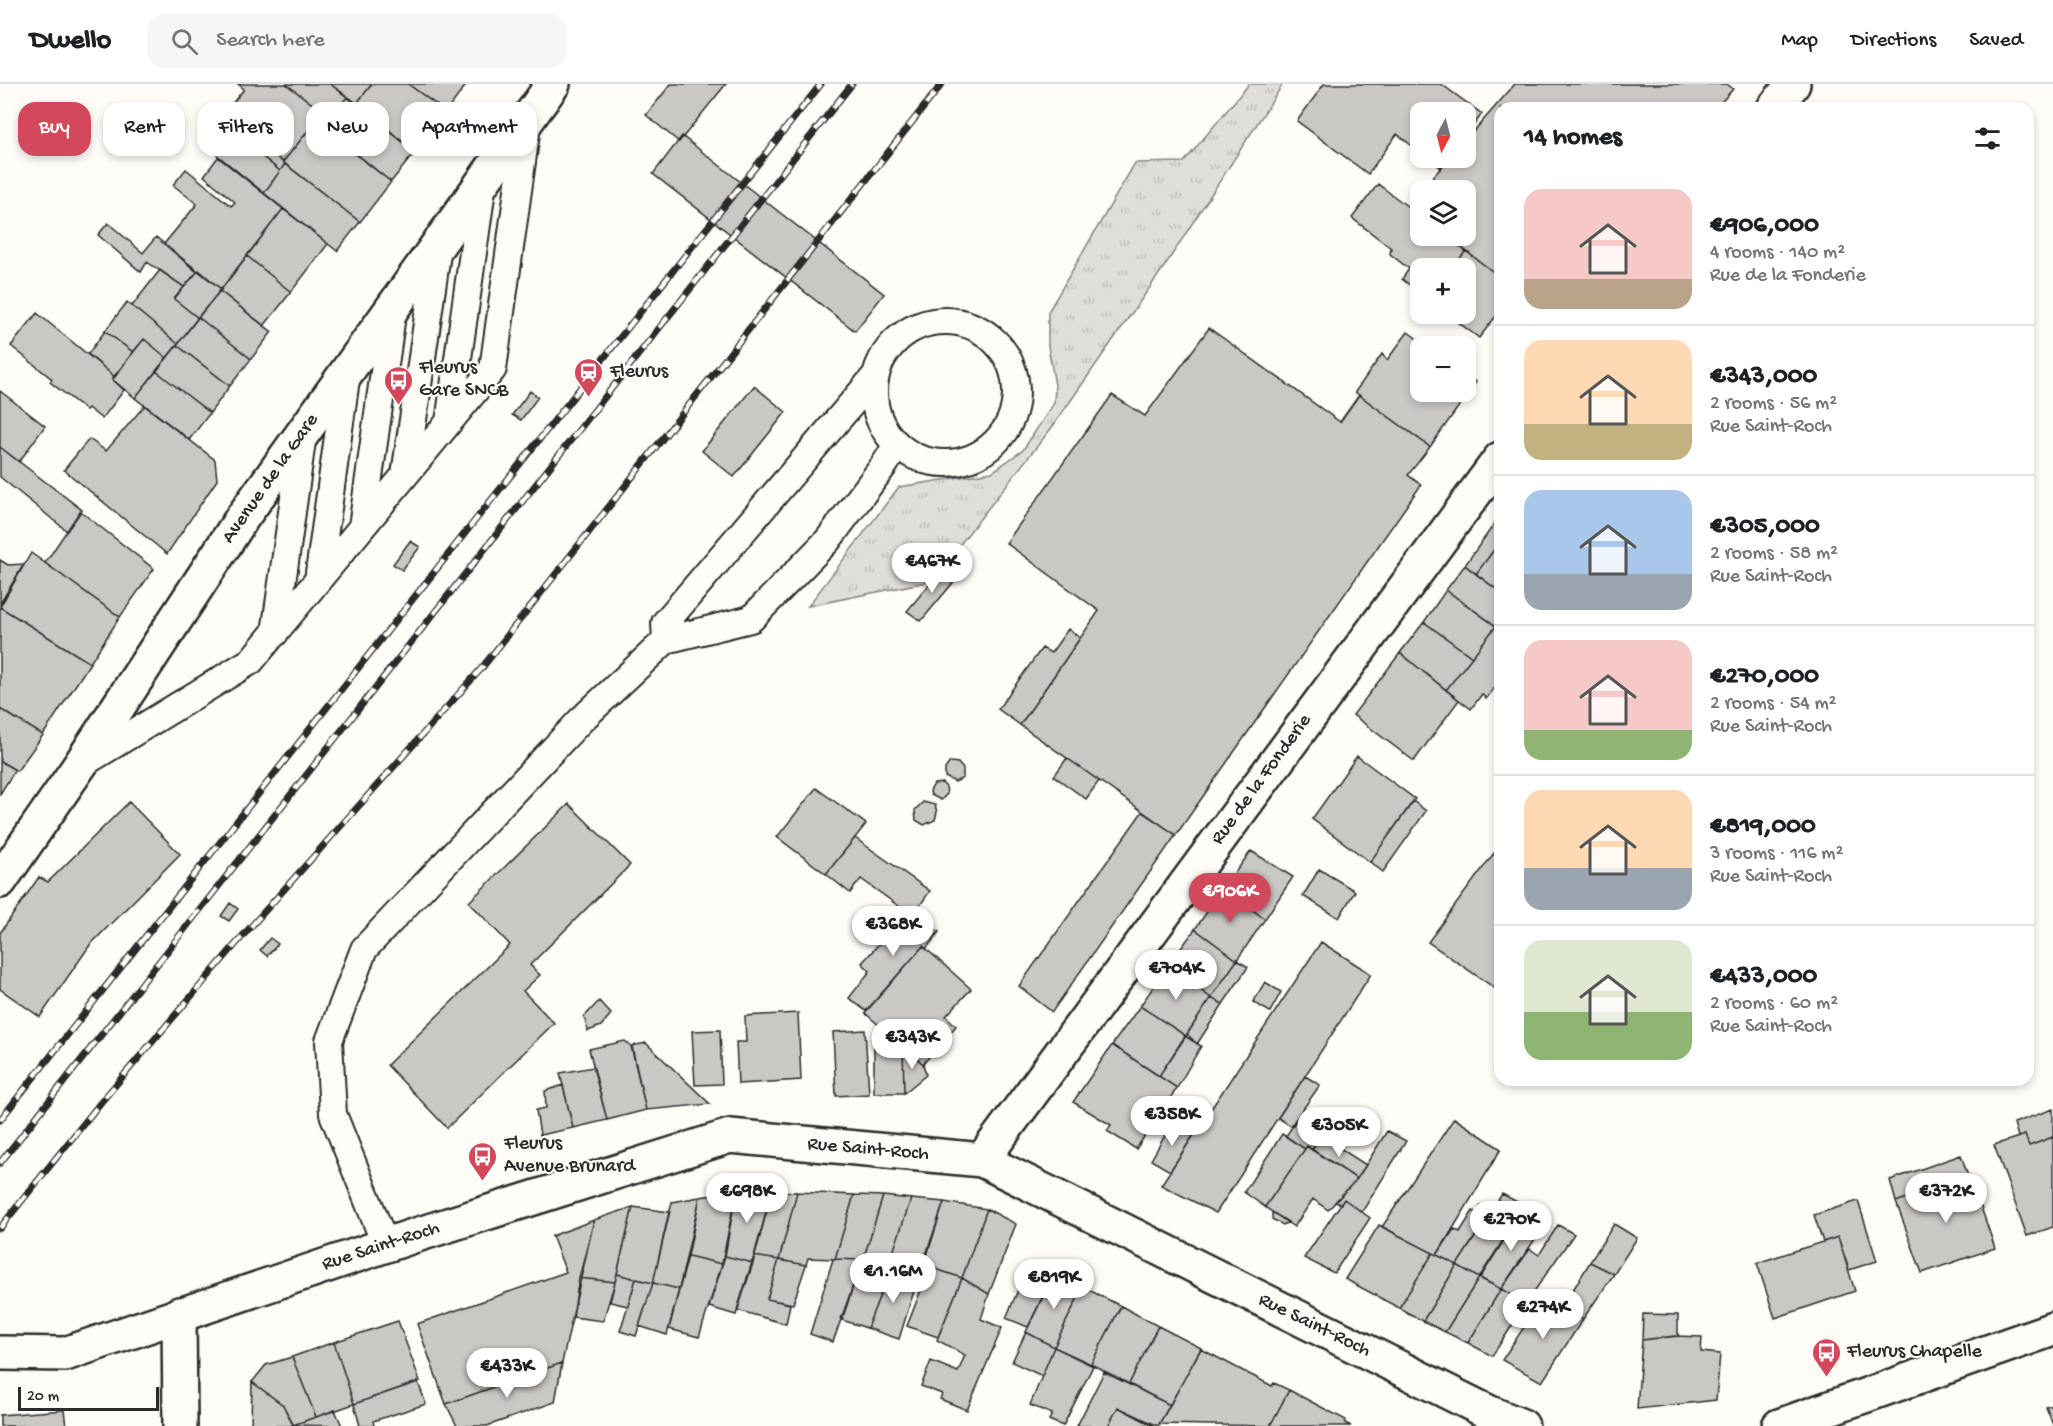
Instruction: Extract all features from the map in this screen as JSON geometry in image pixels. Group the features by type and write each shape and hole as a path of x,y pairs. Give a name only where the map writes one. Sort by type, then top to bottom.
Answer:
{"street":[{"name":"Avenue de la Gare","path":"537,106 552,84"},
{"path":"1779,102 1793,84"},
{"name":"Avenue de la Gare","path":"0,880 80,765 242,518 501,156"},
{"name":"Rue de la Fonderie","path":"982,1160 1494,467"},
{"name":"Rue Saint-Roch","path":"0,1353 65,1354 386,1246 730,1136 982,1160 1484,1419 1522,1426"},
{"path":"180,1314 180,1426"},
{"path":"1779,1426 2053,1329"}],"lane":[{"path":"80,765 251,661 493,369 523,156"},
{"path":"449,423 483,181"},
{"path":"405,475 438,244"},
{"path":"362,528 393,306"},
{"path":"939,321 963,323 985,332 1002,349 1012,369 1016,393 1012,416 1001,436 984,452 963,461 939,463 917,458 897,445 882,427 874,404 876,375 881,358 896,339 916,326 939,321"},
{"path":"318,580 347,370"},
{"path":"666,640 666,623 876,375"},
{"path":"275,633 303,432"},
{"path":"386,1246 333,1114 329,1041 364,949 581,720 666,640 751,619 828,540 897,445"}],"green space":[{"path":"1249,84 1283,84 1164,267 1053,426 931,581 808,606 899,487 992,472 1023,450 1054,403 1055,385 1048,346 1048,312 1135,163 1184,162"}],"building":[{"path":"238,84 286,84 310,102 306,102 306,133 294,148 294,102 233,102 244,89"},
{"path":"286,84 330,84 347,97 343,102 310,102"},
{"path":"330,84 372,84 356,102"},
{"path":"372,84 408,84 432,102 401,102 401,140 389,130 389,102 358,102"},
{"path":"408,84 467,84 454,102 432,102"},
{"path":"671,84 726,84 679,142 646,115"},
{"path":"1324,84 1441,84 1466,102 1410,102 1410,144 1397,134 1368,174 1297,121"},
{"path":"1515,84 1727,84 1733,89 1721,102 1499,102"},
{"path":"347,97 353,102 343,102"},
{"path":"1494,108 1494,272 1459,246 1476,246 1476,180 1430,180 1441,168 1476,168 1476,129"},
{"path":"1476,110 1482,114 1476,122"},
{"path":"389,131 401,141 401,156 412,156 391,182 359,156 389,156"},
{"path":"306,133 306,156 358,156 391,182 360,222 283,162 288,156 294,156 294,148"},
{"path":"682,136 884,294 855,331 653,174"},
{"path":"218,156 261,156 280,171 264,193"},
{"path":"261,156 275,156 285,164 280,171"},
{"path":"276,156 288,156 283,162"},
{"path":"218,157 283,209 221,289 164,244 197,204 173,185 186,169 231,206 235,202 204,176"},
{"path":"285,164 360,222 337,251 264,193"},
{"path":"1378,184 1410,208 1410,246 1459,246 1466,251 1460,258 1410,258 1410,285 1402,279 1409,269 1390,254 1391,248 1352,218"},
{"path":"283,209 328,244 291,292 247,256"},
{"path":"108,223 143,253 156,237 197,272 184,287 147,262 141,272 98,235"},
{"path":"1466,251 1475,258 1460,258"},
{"path":"247,256 291,292 264,326 220,291"},
{"path":"1476,259 1494,272 1494,319 1479,338 1460,324 1476,324"},
{"path":"160,270 184,287 174,299 198,318 178,344 132,306"},
{"path":"199,270 221,289 198,318 174,299"},
{"path":"220,291 272,332 251,359 198,317"},
{"path":"127,302 178,344 167,358 144,339 133,352 105,331"},
{"path":"37,313 115,377 112,379 124,390 102,419 88,408 86,410 50,382 52,379 11,346"},
{"path":"198,317 251,359 230,386 177,345"},
{"path":"1209,328 1340,422 1359,395 1430,447 1408,475 1421,485 1176,835 1020,725 1099,611 1006,543 1112,395 1145,416"},
{"path":"105,331 133,352 115,377 88,354"},
{"path":"1408,332 1413,336 1410,336 1410,402 1462,402 1430,447 1355,392 1382,354 1387,360"},
{"path":"144,339 167,358 135,398 112,379"},
{"path":"177,345 230,386 210,413 156,371"},
{"path":"156,371 210,413 189,440 135,398"},
{"path":"754,386 786,412 734,477 702,451"},
{"path":"0,391 45,426 19,462 0,447"},
{"path":"530,391 538,397 521,420 512,415"},
{"path":"145,405 215,460 217,480 167,554 64,470 89,439 106,451"},
{"path":"0,447 82,510 67,531 0,477"},
{"path":"80,511 154,569 120,617 45,563"},
{"path":"1494,524 1494,550 1476,574 1465,565"},
{"path":"410,541 420,547 402,570 393,564"},
{"path":"1493,551 1494,552 1494,588 1476,574"},
{"path":"31,553 120,617 90,663 0,607"},
{"path":"0,560 8,565 24,564 0,604"},
{"path":"1465,565 1494,587 1494,625 1446,590"},
{"path":"944,567 957,578 921,621 907,611"},
{"path":"1446,590 1494,625 1494,629 1472,657 1424,622"},
{"path":"0,607 90,663 43,735 0,709"},
{"path":"1424,622 1472,657 1446,690 1400,653"},
{"path":"1068,629 1080,638 1020,725 998,709 1042,648 1051,653"},
{"path":"1494,629 1494,689 1486,699 1482,694 1471,709 1446,690"},
{"path":"1400,653 1459,700 1414,761 1353,715"},
{"path":"0,709 43,735 17,771 0,761"},
{"path":"1357,756 1415,799 1370,862 1312,819"},
{"path":"1067,758 1099,781 1086,799 1054,776"},
{"path":"0,761 15,770 0,794"},
{"path":"950,762 958,763 963,769 963,778 955,782 945,777 945,769"},
{"path":"942,783 946,787 947,794 941,800 931,795 930,791 934,784"},
{"path":"816,788 866,824 826,874 777,837"},
{"path":"1413,801 1426,811 1383,872 1370,862"},
{"path":"129,802 180,854 90,945 40,1017 0,989 0,933 39,877 48,882"},
{"path":"923,802 935,805 937,812 935,820 924,825 916,820 915,810"},
{"path":"569,804 630,865 530,965 540,975 523,991 554,1023 447,1128 387,1065 510,945 469,902"},
{"path":"1142,812 1176,835 1052,1012 1019,986"},
{"path":"855,838 930,891 914,914 909,910 907,912 861,879 850,893 826,874"},
{"path":"1251,851 1293,877 1265,919 1223,889"},
{"path":"1494,853 1494,988 1428,942"},
{"path":"1319,869 1355,891 1339,918 1303,896"},
{"path":"1223,889 1265,919 1237,960 1195,929"},
{"path":"230,903 238,909 229,921 221,916"},
{"path":"907,912 914,914 939,932 926,949 923,946 866,1011 849,998 870,971 862,963"},
{"path":"1195,929 1237,960 1211,998 1168,966"},
{"path":"270,938 278,944 267,956 260,950"},
{"path":"1321,942 1371,974 1216,1213 1161,1185"},
{"path":"923,946 971,989 946,1016 956,1026 923,1064 865,1013"},
{"path":"1237,960 1248,967 1223,1004 1211,998"},
{"path":"1168,966 1211,998 1186,1036 1140,1006"},
{"path":"1265,982 1281,992 1270,1012 1253,1002"},
{"path":"1211,998 1223,1004 1197,1044 1187,1034"},
{"path":"599,1001 611,1014 601,1026 588,1031 584,1017"},
{"path":"1140,1006 1186,1036 1159,1076 1112,1045"},
{"path":"798,1013 801,1080 738,1084 736,1042 746,1042 745,1016"},
{"path":"720,1030 722,1084 695,1085 692,1031"},
{"path":"865,1030 869,1094 836,1096 833,1032"},
{"path":"1185,1036 1201,1046 1177,1088 1159,1076"},
{"path":"625,1041 632,1047 646,1110 607,1120 589,1049"},
{"path":"646,1043 710,1104 646,1110 631,1046"},
{"path":"1112,1045 1177,1088 1136,1149 1107,1131 1111,1125 1073,1102"},
{"path":"903,1046 904,1093 874,1093 874,1047"},
{"path":"903,1046 923,1064 926,1075 904,1093"},
{"path":"593,1067 607,1120 573,1128 560,1073"},
{"path":"1305,1076 1320,1085 1291,1126 1278,1118"},
{"path":"563,1085 573,1128 540,1135 536,1110 546,1108 545,1091"},
{"path":"2053,1109 2053,1137 2029,1146 2025,1135 2018,1137 2014,1123"},
{"path":"1299,1116 1323,1129 1312,1150 1307,1146 1305,1149 1286,1136"},
{"path":"1454,1118 1501,1149 1437,1255 1382,1227"},
{"path":"1172,1123 1193,1136 1170,1171 1151,1160"},
{"path":"1387,1131 1406,1141 1362,1212 1344,1199 1341,1204 1335,1202 1357,1179"},
{"path":"1282,1134 1305,1149 1265,1207 1244,1192"},
{"path":"2025,1135 2029,1146 2053,1137 2053,1227 2027,1236 1994,1145"},
{"path":"1321,1136 1366,1165 1357,1179 1312,1150"},
{"path":"1307,1146 1357,1179 1328,1210 1313,1199 1294,1227 1265,1207"},
{"path":"1961,1155 1968,1176 1896,1202 1890,1180"},
{"path":"1970,1175 1995,1248 1922,1273 1896,1202"},
{"path":"772,1191 797,1192 779,1260 754,1256"},
{"path":"772,1191 753,1263 725,1256 736,1192"},
{"path":"736,1192 722,1264 688,1256 700,1197"},
{"path":"797,1192 854,1195 835,1259 808,1258 806,1265 779,1260"},
{"path":"1502,1194 1525,1206 1479,1278 1457,1265"},
{"path":"854,1195 883,1196 863,1260 835,1259"},
{"path":"883,1196 911,1199 888,1267 863,1260"},
{"path":"700,1197 679,1289 653,1283 672,1202"},
{"path":"911,1199 944,1202 918,1278 888,1267"},
{"path":"1344,1199 1370,1218 1334,1273 1304,1258"},
{"path":"1858,1201 1877,1261 1849,1270 1838,1237 1823,1242 1814,1215"},
{"path":"944,1202 987,1209 962,1278 924,1265"},
{"path":"1481,1206 1492,1211 1457,1265 1437,1255 1454,1229 1460,1232 1473,1211 1477,1213"},
{"path":"633,1207 669,1212 653,1283 617,1274"},
{"path":"633,1207 615,1282 579,1278 594,1220"},
{"path":"987,1209 1016,1224 989,1294 962,1278"},
{"path":"1272,1212 1288,1222 1283,1225 1272,1219"},
{"path":"1520,1215 1542,1229 1501,1289 1480,1278"},
{"path":"594,1220 562,1363 446,1404 417,1324 566,1272 552,1236"},
{"path":"1614,1224 1637,1238 1614,1274 1590,1262"},
{"path":"1379,1225 1433,1253 1399,1308 1345,1279"},
{"path":"1558,1225 1574,1234 1526,1303 1501,1289 1530,1249 1539,1255"},
{"path":"1838,1237 1855,1291 1775,1318 1757,1263"},
{"path":"1433,1253 1457,1265 1423,1321 1399,1308"},
{"path":"688,1256 722,1264 699,1337 669,1329"},
{"path":"725,1256 753,1263 736,1315 709,1307"},
{"path":"754,1256 779,1260 767,1299 790,1304 786,1324 737,1310"},
{"path":"833,1259 862,1260 833,1342 810,1334"},
{"path":"779,1260 806,1265 793,1304 767,1299"},
{"path":"862,1260 891,1267 867,1328 842,1320"},
{"path":"1590,1262 1614,1274 1583,1319 1562,1308"},
{"path":"1457,1265 1479,1278 1445,1332 1423,1321"},
{"path":"891,1267 918,1278 899,1339 867,1328"},
{"path":"930,1267 962,1278 938,1337 907,1326"},
{"path":"1055,1272 1083,1287 1054,1347 1026,1332"},
{"path":"617,1274 636,1279 628,1306 610,1302"},
{"path":"1025,1274 1048,1285 1028,1327 1006,1318"},
{"path":"579,1278 615,1282 603,1321 573,1317"},
{"path":"962,1278 989,1294 981,1319 1002,1328 967,1410 940,1399 942,1394 921,1386 931,1361 958,1372 965,1355 937,1340"},
{"path":"1479,1278 1501,1289 1468,1343 1445,1332"},
{"path":"636,1279 653,1283 636,1336 620,1331"},
{"path":"653,1283 679,1289 667,1335 639,1326"},
{"path":"1083,1287 1121,1306 1091,1364 1054,1347"},
{"path":"1501,1289 1527,1303 1492,1356 1468,1343"},
{"path":"1544,1297 1583,1319 1542,1382 1502,1360"},
{"path":"1121,1306 1158,1326 1129,1384 1091,1364"},
{"path":"1643,1314 1678,1315 1678,1336 1642,1340"},
{"path":"398,1321 420,1381 354,1404 334,1342"},
{"path":"1158,1326 1201,1348 1170,1405 1129,1384"},
{"path":"1026,1332 1054,1347 1042,1376 1012,1362"},
{"path":"1675,1336 1702,1337 1701,1352 1720,1354 1716,1400 1637,1409 1642,1340"},
{"path":"334,1342 354,1404 316,1417 292,1357"},
{"path":"1054,1347 1093,1366 1063,1426 1049,1420 1052,1414 1030,1405"},
{"path":"1201,1349 1272,1386 1274,1383 1289,1390 1270,1426 1159,1424"},
{"path":"292,1357 316,1417 293,1425 283,1405 252,1382 266,1365"},
{"path":"562,1363 555,1402 487,1426 457,1426 446,1404"},
{"path":"1104,1372 1170,1405 1158,1426 1118,1407 1108,1426 1077,1426"},
{"path":"252,1382 283,1405 294,1426 251,1426"},
{"path":"418,1382 426,1404 373,1421 374,1426 360,1426 354,1404"},
{"path":"1289,1390 1346,1420 1345,1423 1351,1426 1270,1426"},
{"path":"2053,1405 2053,1425 2046,1407"},
{"path":"1118,1407 1154,1426 1108,1426"},
{"path":"64,1410 66,1426 0,1426 0,1415"},
{"path":"335,1410 342,1426 293,1425 316,1417"}],"railway":[{"path":"0,1120 821,84"},
{"path":"0,1163 852,84"},
{"path":"0,1228 101,1102 247,931 481,669 942,84"}],"place":[{"name":"Fleurus","path":"589,398"},
{"name":"Fleurus Gare SNCB","path":"398,406"},
{"name":"Fleurus Avenue Brunard","path":"483,1182"},
{"name":"Fleurus Chapelle","path":"1826,1378"}]}
